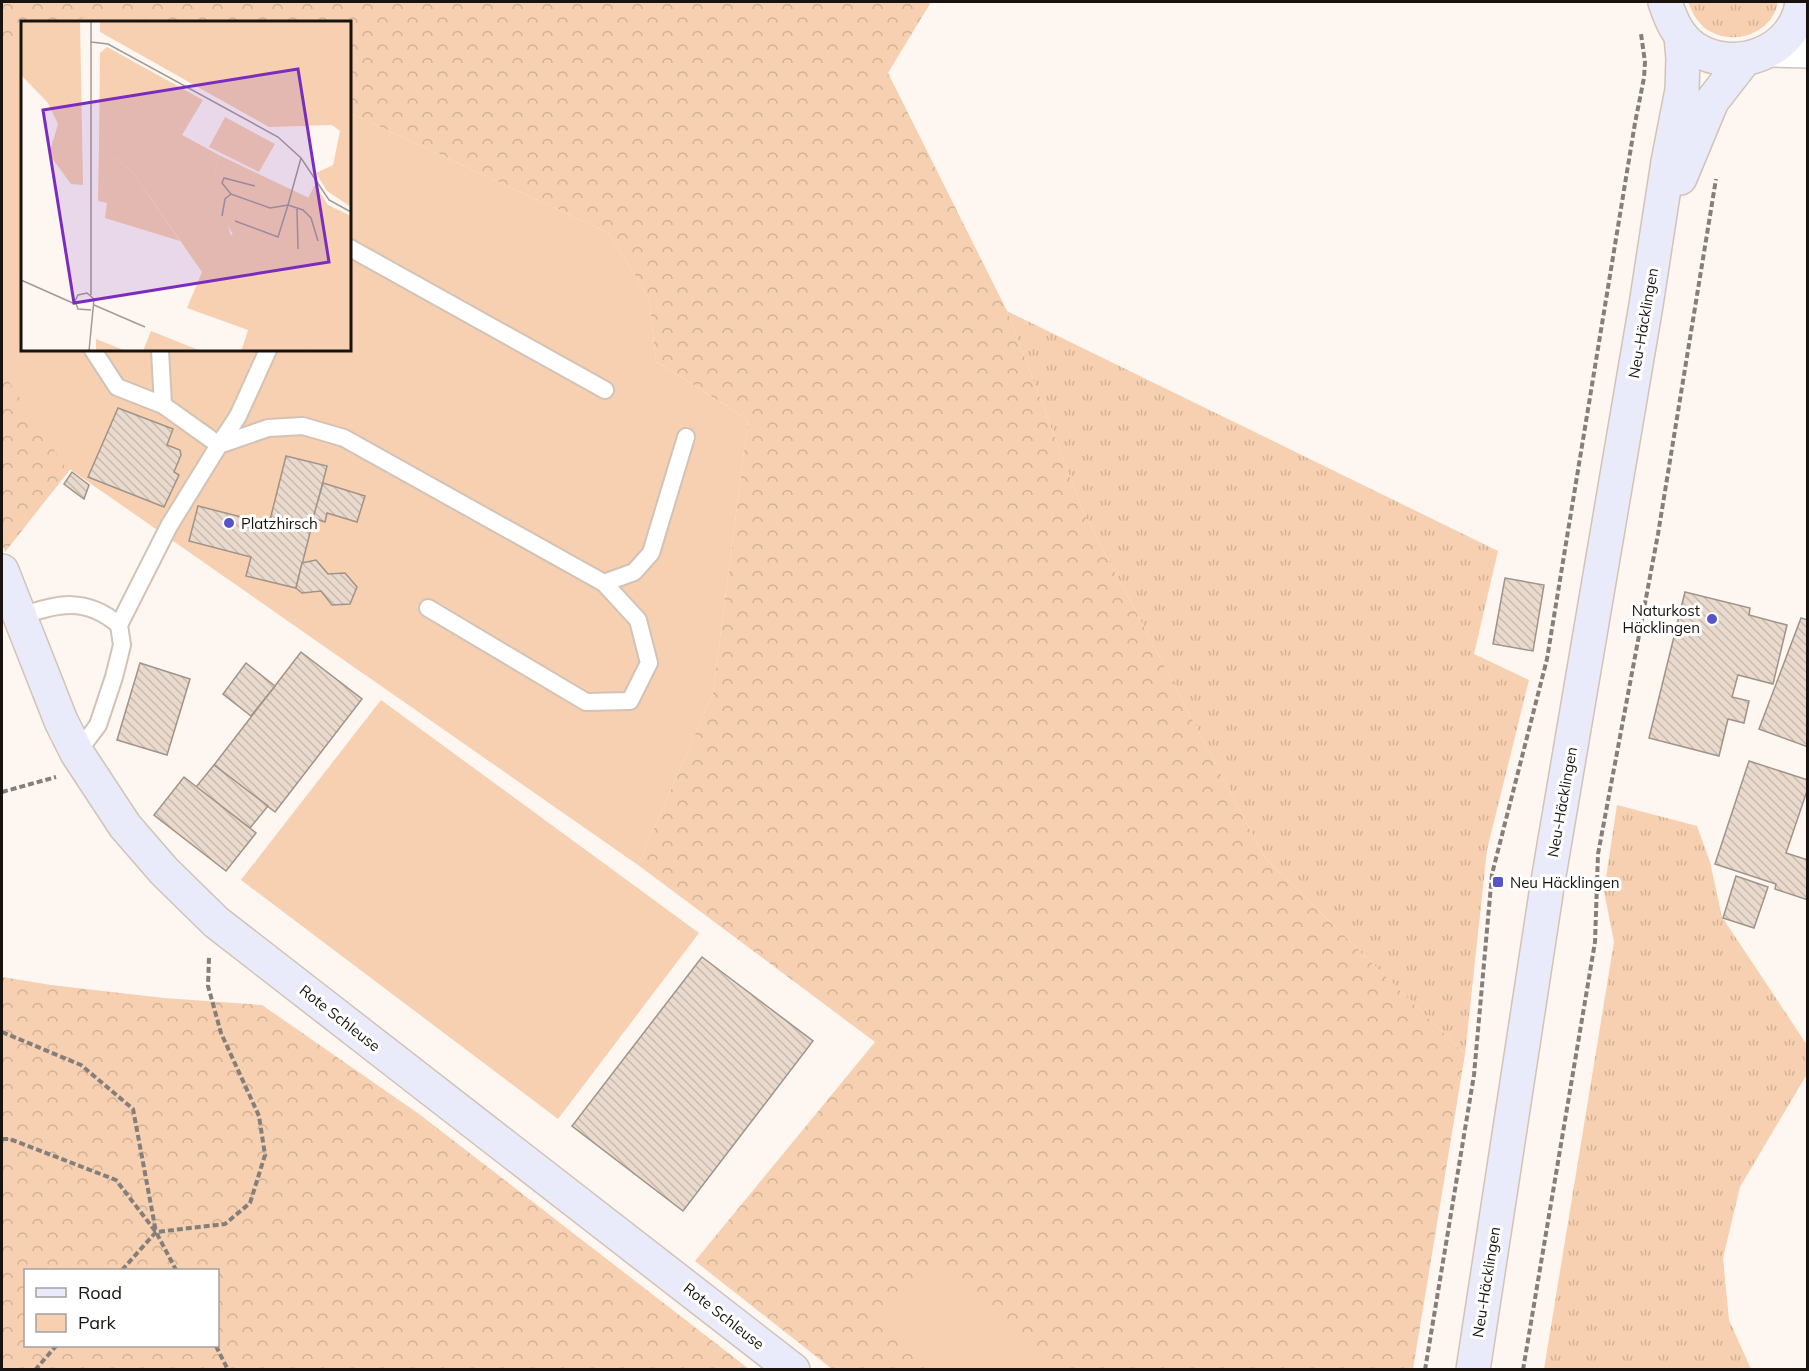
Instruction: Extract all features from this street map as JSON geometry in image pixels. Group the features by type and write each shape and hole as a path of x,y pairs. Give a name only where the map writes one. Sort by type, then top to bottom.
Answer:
{"main road":[{"path":"1665,2 1671,19 1681,36 1694,48 1709,56 1727,60 1757,55"},
{"name":"Neu-Häcklingen","path":"1657,235 1712,100 1757,55 1785,38 1795,23 1802,2"},
{"name":"Neu-Häcklingen","path":"1473,1370 1547,887 1682,90 1681,36"},
{"name":"Rote Schleuse","path":"2,571 62,721 70,765 164,871 216,922 793,1370"}],"street":[{"path":"1757,55 1808,51"}],"lane":[{"path":"351,249 605,390"},
{"path":"94,351 117,387 164,405 219,445"},
{"path":"160,351 164,405"},
{"path":"70,765 98,726 122,645 119,625 169,526 238,416 268,351"},
{"path":"219,445 268,428 303,426 344,438 604,583 638,620 649,663 630,701 586,702 428,608"},
{"path":"604,583 634,572 651,553 686,437"},
{"path":"20,616 49,607 71,605 90,607 106,614 119,625"}],"path":[{"path":"1425,1370 1474,1076 1492,874 1546,659 1644,78 1645,62 1641,32"},
{"path":"1523,1370 1595,942 1598,854 1658,534 1718,168"},
{"path":"2,792 70,765"},
{"path":"123,1269 156,1232 225,1224 250,1203 265,1155 259,1116 221,1033 208,986 209,956"},
{"path":"2,1032 81,1065 134,1109 156,1232"},
{"path":"2,1139 116,1180 156,1232 175,1269"},
{"path":"35,1370 55,1347"},
{"path":"216,1347 228,1370"}],"green space":[{"path":"2,2 931,2 888,73 1007,311 1083,511 1265,858 1465,1054 1413,1369 832,1369 695,1261 875,1042 638,865 713,693 748,420 656,361 649,298 609,233 351,113 351,21 21,21 21,351 80,457 5,552 2,543"},
{"path":"1688,2 1778,2 1768,22 1760,29 1739,37 1728,37 1706,29 1695,17"},
{"path":"117,6 152,21 74,21"},
{"path":"21,40 21,351 351,351 351,113 609,233 649,298 656,361 748,420 713,693 638,865 64,465 2,371 2,48"},
{"path":"1007,311 1498,551 1474,654 1529,680 1487,850 1465,1054 1265,858 1083,511"},
{"path":"381,700 699,933 558,1119 241,880"},
{"path":"1617,805 1697,826 1710,862 1722,917 1807,1045 1807,1074 1740,1187 1723,1258 1729,1320 1751,1369 1544,1369 1614,942 1604,891"},
{"path":"2,977 164,998 262,1005 419,1114 749,1369 2,1369"},
{"path":"938,1256 1059,1369 934,1369 880,1319"}],"building":[{"path":"118,408 173,429 167,445 180,450 181,455 174,472 179,475 164,507 88,477"},
{"path":"286,456 327,466 296,588 246,576 251,557 189,541 198,506 269,524"},
{"path":"72,472 89,485 84,499 64,484"},
{"path":"323,483 365,496 357,522 327,513 325,522 313,518"},
{"path":"316,560 328,574 345,573 357,587 350,604 332,605 321,591 302,593 296,588 302,563"},
{"path":"1505,578 1544,585 1533,651 1493,644"},
{"path":"1685,592 1750,608 1749,615 1787,625 1773,684 1738,675 1732,697 1749,701 1744,723 1728,719 1719,756 1649,738"},
{"path":"1801,618 1808,620 1808,747 1759,729"},
{"path":"301,652 362,699 275,812 214,765"},
{"path":"140,663 190,679 167,755 117,740"},
{"path":"246,663 275,686 251,716 223,694"},
{"path":"1749,761 1808,780 1808,788 1786,853 1808,860 1808,900 1775,889 1776,884 1715,864"},
{"path":"214,765 268,806 250,828 196,787"},
{"path":"184,777 256,833 226,871 154,815"},
{"path":"1736,876 1768,887 1754,928 1723,918"},
{"path":"702,957 813,1041 683,1211 572,1126"}],"place":[{"name":"Platzhirsch","path":"229,523"},
{"name":"Naturkost Häcklingen","path":"1712,619"},
{"name":"Neu Häcklingen","path":"1498,882"}]}
